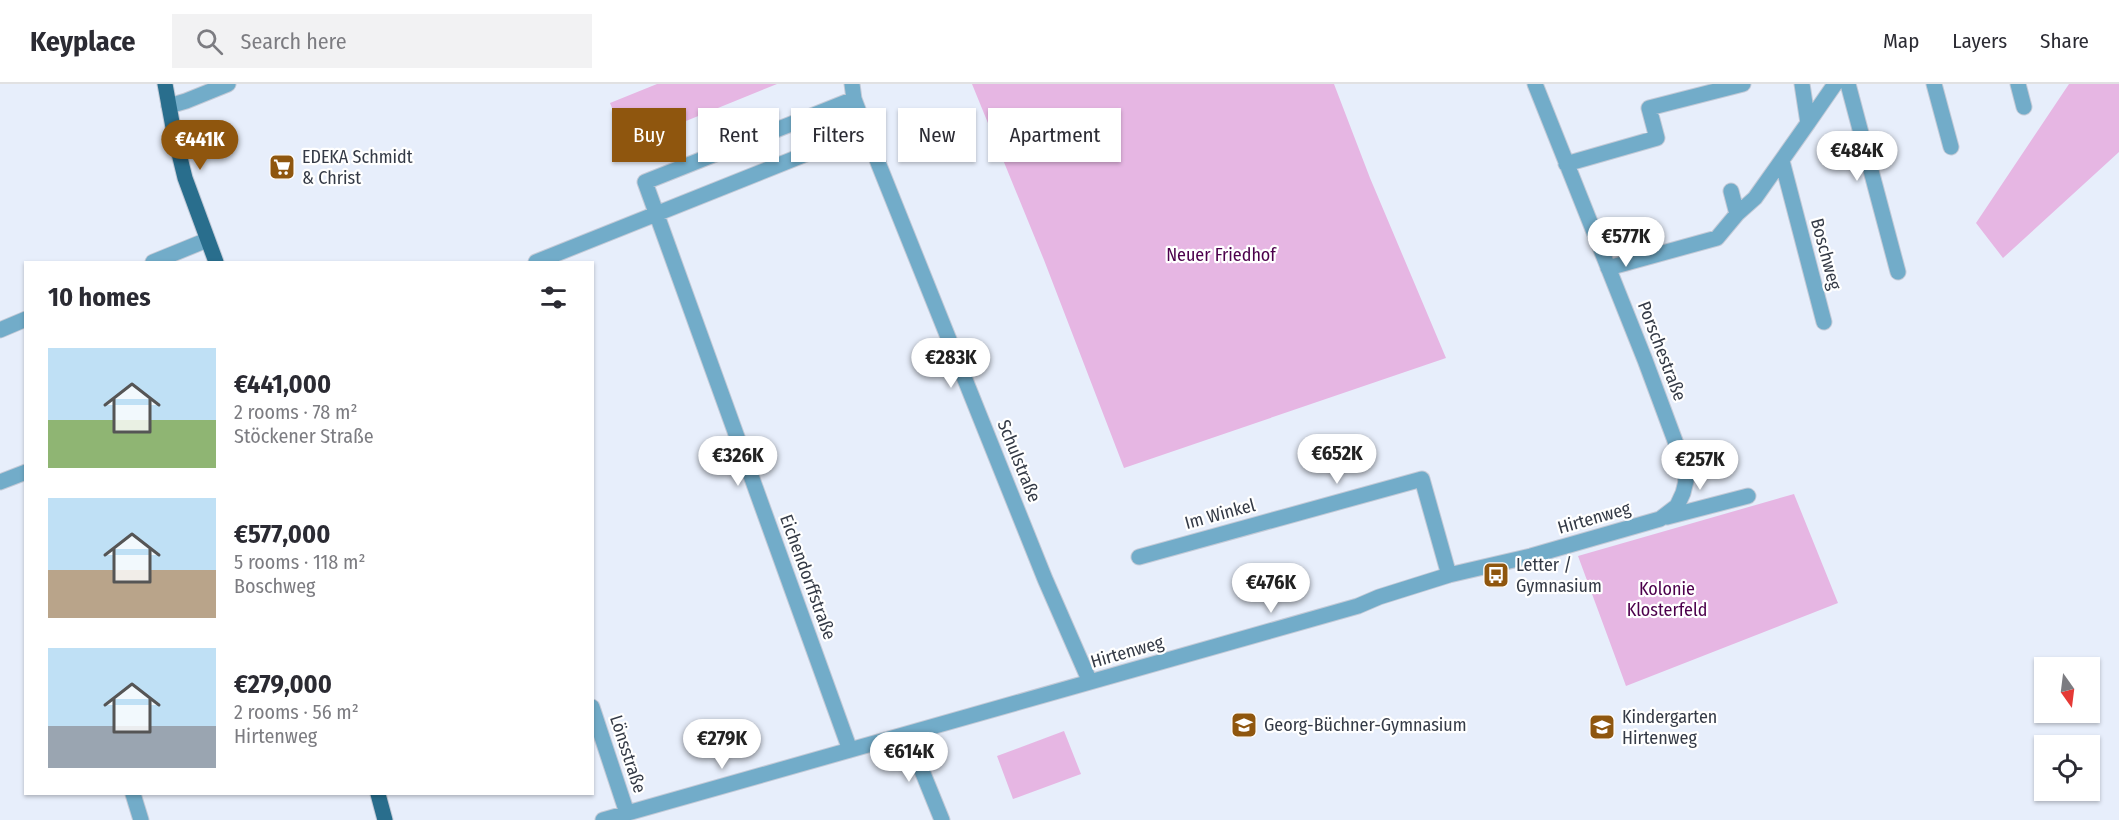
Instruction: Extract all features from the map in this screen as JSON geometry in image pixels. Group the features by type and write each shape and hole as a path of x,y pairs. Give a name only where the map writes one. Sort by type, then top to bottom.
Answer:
{"main road":[{"path":"165,84 185,178 216,261"},
{"path":"378,795 385,820"}],"street":[{"path":"169,106 228,84"},
{"name":"Porschestraße","path":"1535,84 1684,465"},
{"path":"1566,164 1657,138 1649,108 1743,84"},
{"path":"1802,84 1808,123"},
{"path":"1608,267 1717,238 1737,214 1755,198 1835,84"},
{"path":"1848,84 1898,272"},
{"path":"1934,84 1951,147"},
{"path":"2018,84 2024,107"},
{"name":"Schulstraße","path":"853,92 858,108"},
{"name":"Eichendorffstraße","path":"850,750 645,182 853,92"},
{"path":"538,261 791,160"},
{"name":"Boschweg","path":"1782,161 1824,322"},
{"name":"Schulstraße","path":"879,162 1045,579 1089,682"},
{"path":"1731,191 1737,214"},
{"path":"155,261 207,240"},
{"path":"0,330 24,320"},
{"name":"Hirtenweg","path":"1660,519 1677,506 1683,494 1686,481 1684,465"},
{"path":"0,482 24,473"},
{"name":"Im Winkel","path":"1139,557 1422,479 1449,575"},
{"name":"Hirtenweg","path":"603,820 1358,606 1449,575 1541,554 1748,496"},
{"name":"Lönsstraße","path":"594,713 627,813"},
{"path":"907,734 942,820"},
{"path":"133,795 141,820"}],"green space":[{"path":"657,84 777,84 718,108 698,108 698,116 686,121 686,108 612,108 610,103"},
{"name":"Neuer Friedhof","path":"972,84 1334,84 1370,178 1446,358 1124,468 1004,162 1121,162 1121,108 988,108 988,123"},
{"path":"2069,84 2119,84 2119,152 2003,258 1976,223"},
{"name":"Kolonie Klosterfeld","path":"1794,494 1838,603 1626,686 1578,556"},
{"path":"1064,731 1081,774 1013,799 997,756"}],"place":[{"name":"EDEKA Schmidt & Christ","path":"282,167"},
{"name":"Letter / Gymnasium","path":"1496,575"},
{"name":"Georg-Büchner-Gymnasium","path":"1244,725"},
{"name":"Kindergarten Hirtenweg","path":"1602,727"}]}
